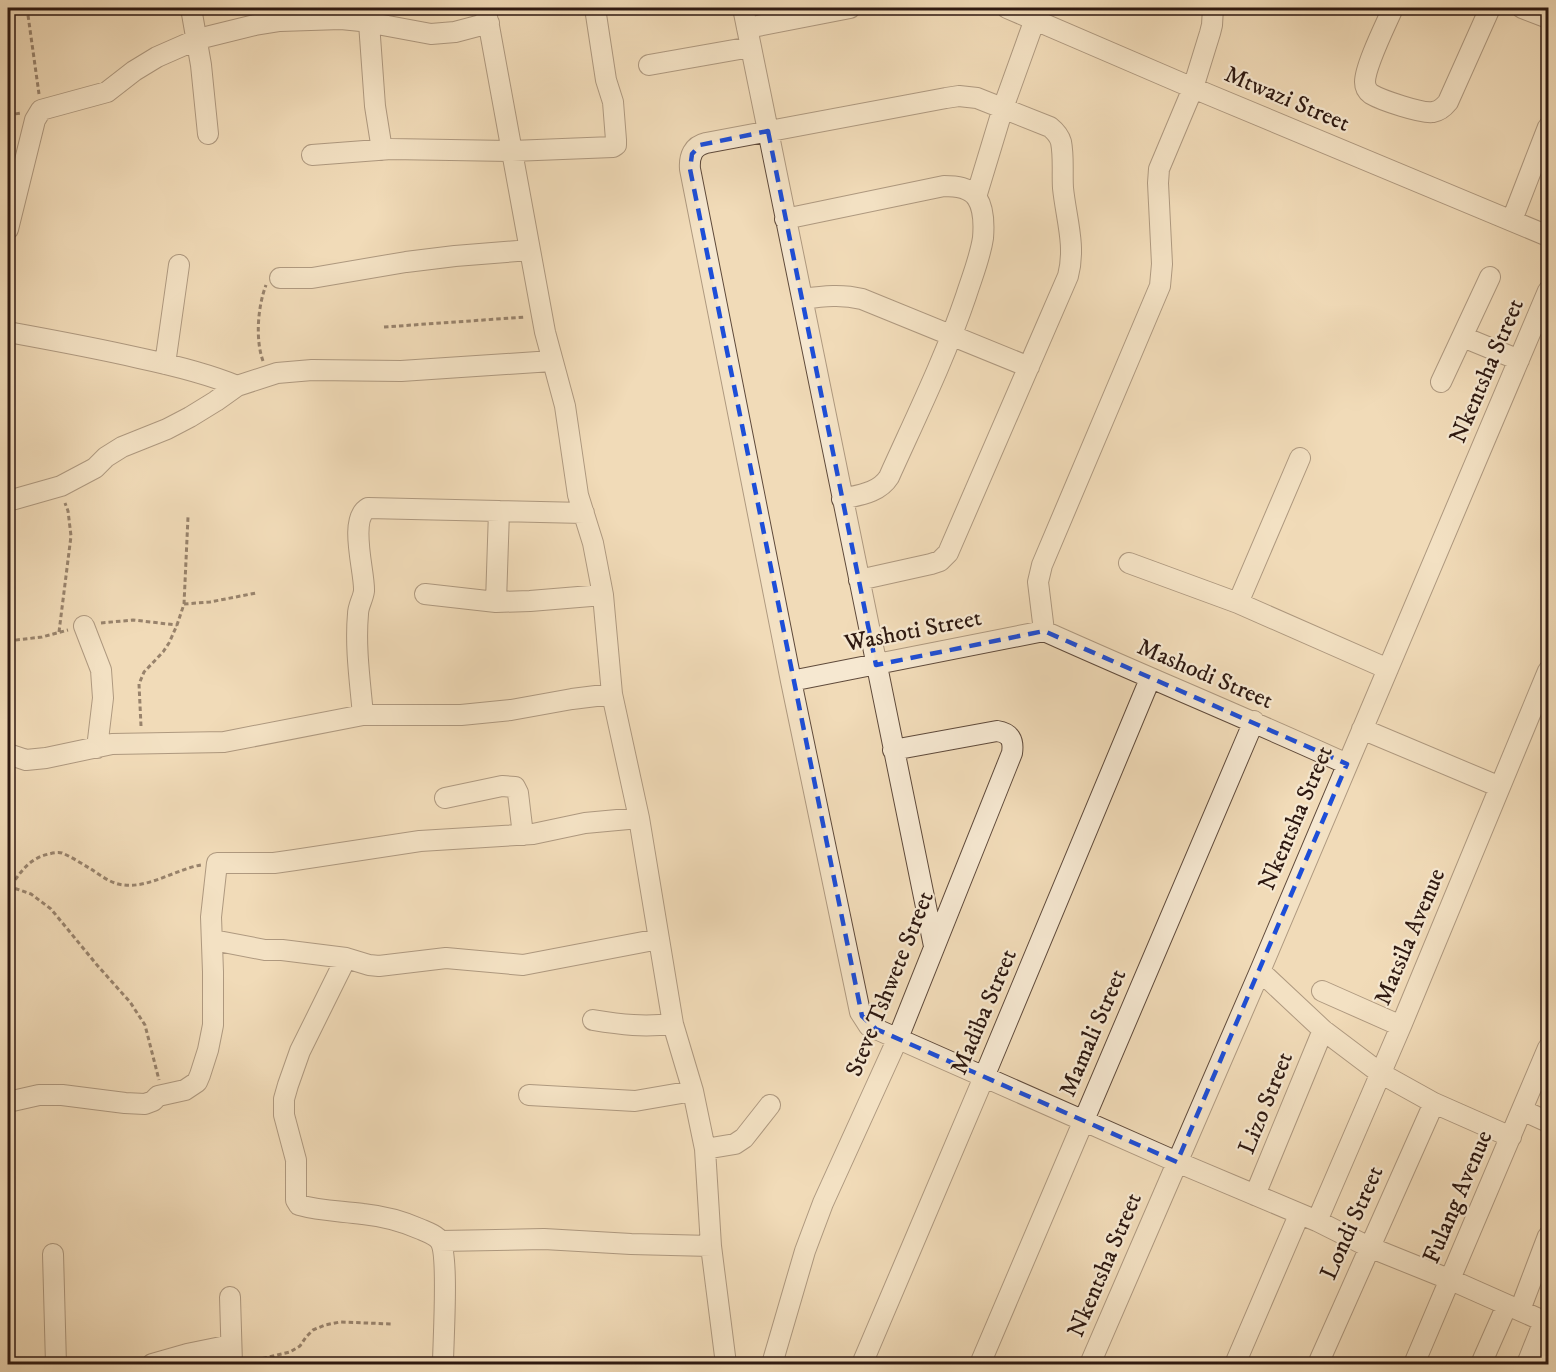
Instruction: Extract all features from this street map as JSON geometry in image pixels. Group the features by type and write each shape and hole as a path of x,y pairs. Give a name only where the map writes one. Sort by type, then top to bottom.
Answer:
{"street":[{"path":"191,8 198,39 208,134"},
{"path":"312,155 382,150 512,151 610,148 616,145 614,110 606,80 595,8"},
{"path":"743,8 934,946"},
{"path":"649,65 850,8"},
{"name":"Mtwazi Street","path":"1007,8 1548,236"},
{"path":"1044,631 1038,582 1042,565 1160,286 1162,264 1159,169 1193,88 1210,33 1213,8"},
{"path":"1393,8 1371,60 1365,85 1370,93 1377,97 1418,111 1434,112 1449,102 1490,8"},
{"path":"1522,8 1548,18"},
{"path":"8,229 35,120 41,110 107,92 157,57 198,39 280,21 341,19 431,34 449,33 487,15 542,316 565,406 578,495 593,543 603,595 612,694 639,818 673,1024 693,1091 705,1149 711,1246 726,1365"},
{"path":"976,198 1003,108 1035,20"},
{"path":"369,23 375,106 382,150"},
{"path":"859,580 931,564 940,561 948,553 1071,267 1072,249 1058,135 1050,127 978,98 959,96 768,130 700,145 693,150 690,159 791,681 860,1012 869,1026 1546,1322 1527,1365"},
{"path":"1512,220 1548,127"},
{"path":"785,219 944,186 954,186 971,192 976,198 982,216 979,258 952,336 885,482 871,492 842,499"},
{"path":"280,278 312,278 406,262 530,250"},
{"path":"165,363 179,264"},
{"path":"1441,382 1490,277"},
{"name":"Nkentsha Street","path":"1090,1365 1260,971 1548,291"},
{"path":"803,299 830,295 862,299 1029,367"},
{"path":"8,332 165,363 222,379 237,386"},
{"path":"1463,337 1519,360"},
{"path":"8,501 61,486 95,468 106,457 122,447 190,417 237,386 269,375 312,370 401,371 552,361"},
{"path":"1238,603 1300,458"},
{"path":"363,715 357,643 358,613 364,592 359,549 361,514 368,508 584,513"},
{"path":"496,602 499,511"},
{"path":"1129,562 1238,603 1388,669"},
{"path":"425,594 496,602 603,595"},
{"path":"84,626 101,670 103,698 97,748"},
{"name":"Washoti Street","path":"791,681 1044,631"},
{"name":"Mashodi Street","path":"1044,631 1150,679 1254,721 1347,764"},
{"name":"Matsila Avenue","path":"1235,1365 1380,1073 1548,671"},
{"name":"Madiba Street","path":"862,1365 1150,679"},
{"path":"8,754 26,760 112,744 224,742 363,715 473,714 612,694"},
{"name":"Mamali Street","path":"980,1365 1254,721"},
{"path":"1362,729 1500,787"},
{"name":"Steve Tshwete Street","path":"772,1365 812,1230 898,1038 1012,753 1013,743 1009,735 997,731 893,750"},
{"path":"445,798 502,786 515,787 518,793 523,835"},
{"path":"8,1102 39,1095 62,1095 145,1104 158,1096 191,1087 201,1075 213,1024 211,917 217,863 273,863 420,841 523,835 549,832 585,823 639,818"},
{"path":"213,940 265,950 346,958 379,966 446,958 523,965 659,939"},
{"path":"346,958 297,1058 284,1099 284,1115 296,1160 296,1200 299,1205 317,1210 387,1218 422,1230 440,1241 444,1277 443,1365"},
{"path":"1260,971 1323,1030 1380,1073 1434,1103 1511,1137"},
{"path":"1322,991 1401,1026"},
{"path":"593,1020 626,1026 673,1024"},
{"name":"Lizo Street","path":"1255,1194 1323,1030"},
{"name":"Fulang Avenue","path":"1414,1365 1548,1048"},
{"path":"529,1095 635,1101 693,1091"},
{"name":"Londi Street","path":"1318,1365 1434,1103"},
{"path":"705,1149 735,1144 744,1138 770,1105"},
{"path":"1522,1110 1548,1122"},
{"path":"1480,1365 1513,1308 1548,1236"},
{"path":"440,1241 544,1239 711,1246"},
{"path":"53,1254 56,1365"},
{"path":"152,1365 187,1354 237,1357 230,1297"}],"path":[{"path":"27,8 41,110"},
{"path":"269,375 258,344 260,305 271,279 280,278"},
{"path":"384,327 542,316"},
{"path":"59,632 71,536 68,511 61,486"},
{"path":"143,743 140,684 144,672 169,643 184,604 188,517"},
{"path":"184,604 210,602 256,593"},
{"path":"158,1096 159,1081 147,1033 130,1002 51,909 32,894 9,886 31,861 54,852 61,852 106,880 125,885 163,878 198,865 217,863"},
{"path":"237,1357 290,1352 300,1346 313,1330 325,1325 340,1322 392,1324"}],"highlighted area":[{"path":"768,131 876,665 1044,631 1347,764 1177,1162 876,1029 862,1016 690,169 692,154 700,145"}]}
